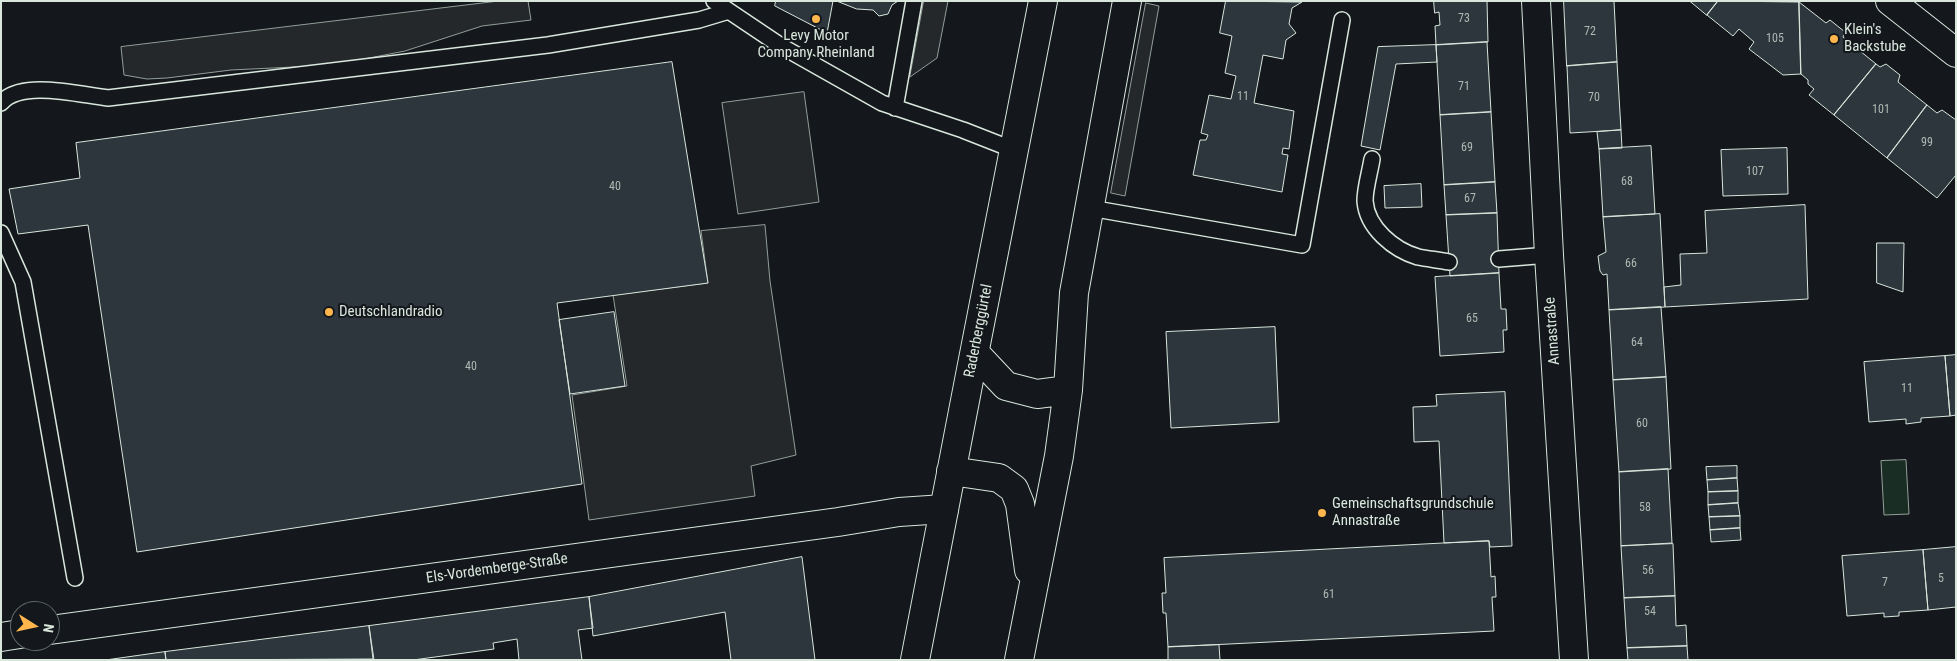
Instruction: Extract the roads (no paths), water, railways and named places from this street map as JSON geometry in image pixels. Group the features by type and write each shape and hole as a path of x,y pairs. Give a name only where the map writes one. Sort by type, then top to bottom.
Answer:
{"street":[{"name":"Raderberggürtel","path":"915,660 1043,1"},
{"path":"1019,660 1059,456 1068,390 1074,293 1127,1"},
{"name":"Annastraße","path":"1536,1 1549,255 1574,660"},
{"path":"1890,1 1956,53"},
{"path":"975,353 1006,386 1037,394 1068,390"},
{"path":"951,471 999,478 1014,489 1020,504 1032,592"},
{"name":"Els-Vordemberge-Straße","path":"60,629 838,522 899,512 944,509"}],"lane":[{"path":"714,1 781,46 882,103 963,130 1014,150"},
{"path":"895,108 914,1"},
{"path":"1,103 17,92 46,90 108,98 548,45 698,20 729,11"},
{"path":"1090,208 1302,245 1342,20"},
{"path":"1372,159 1365,201 1369,219 1378,231 1397,248 1418,257 1449,262"},
{"path":"1,233 23,282 75,578"},
{"path":"1498,259 1549,255"}],"place":[{"name":"Levy Motor Company Rheinland","path":"816,19"},
{"name":"Klein's Backstube","path":"1834,39"},
{"name":"Deutschlandradio","path":"329,312"},
{"name":"Gemeinschaftsgrundschule Annastraße","path":"1322,513"}]}
